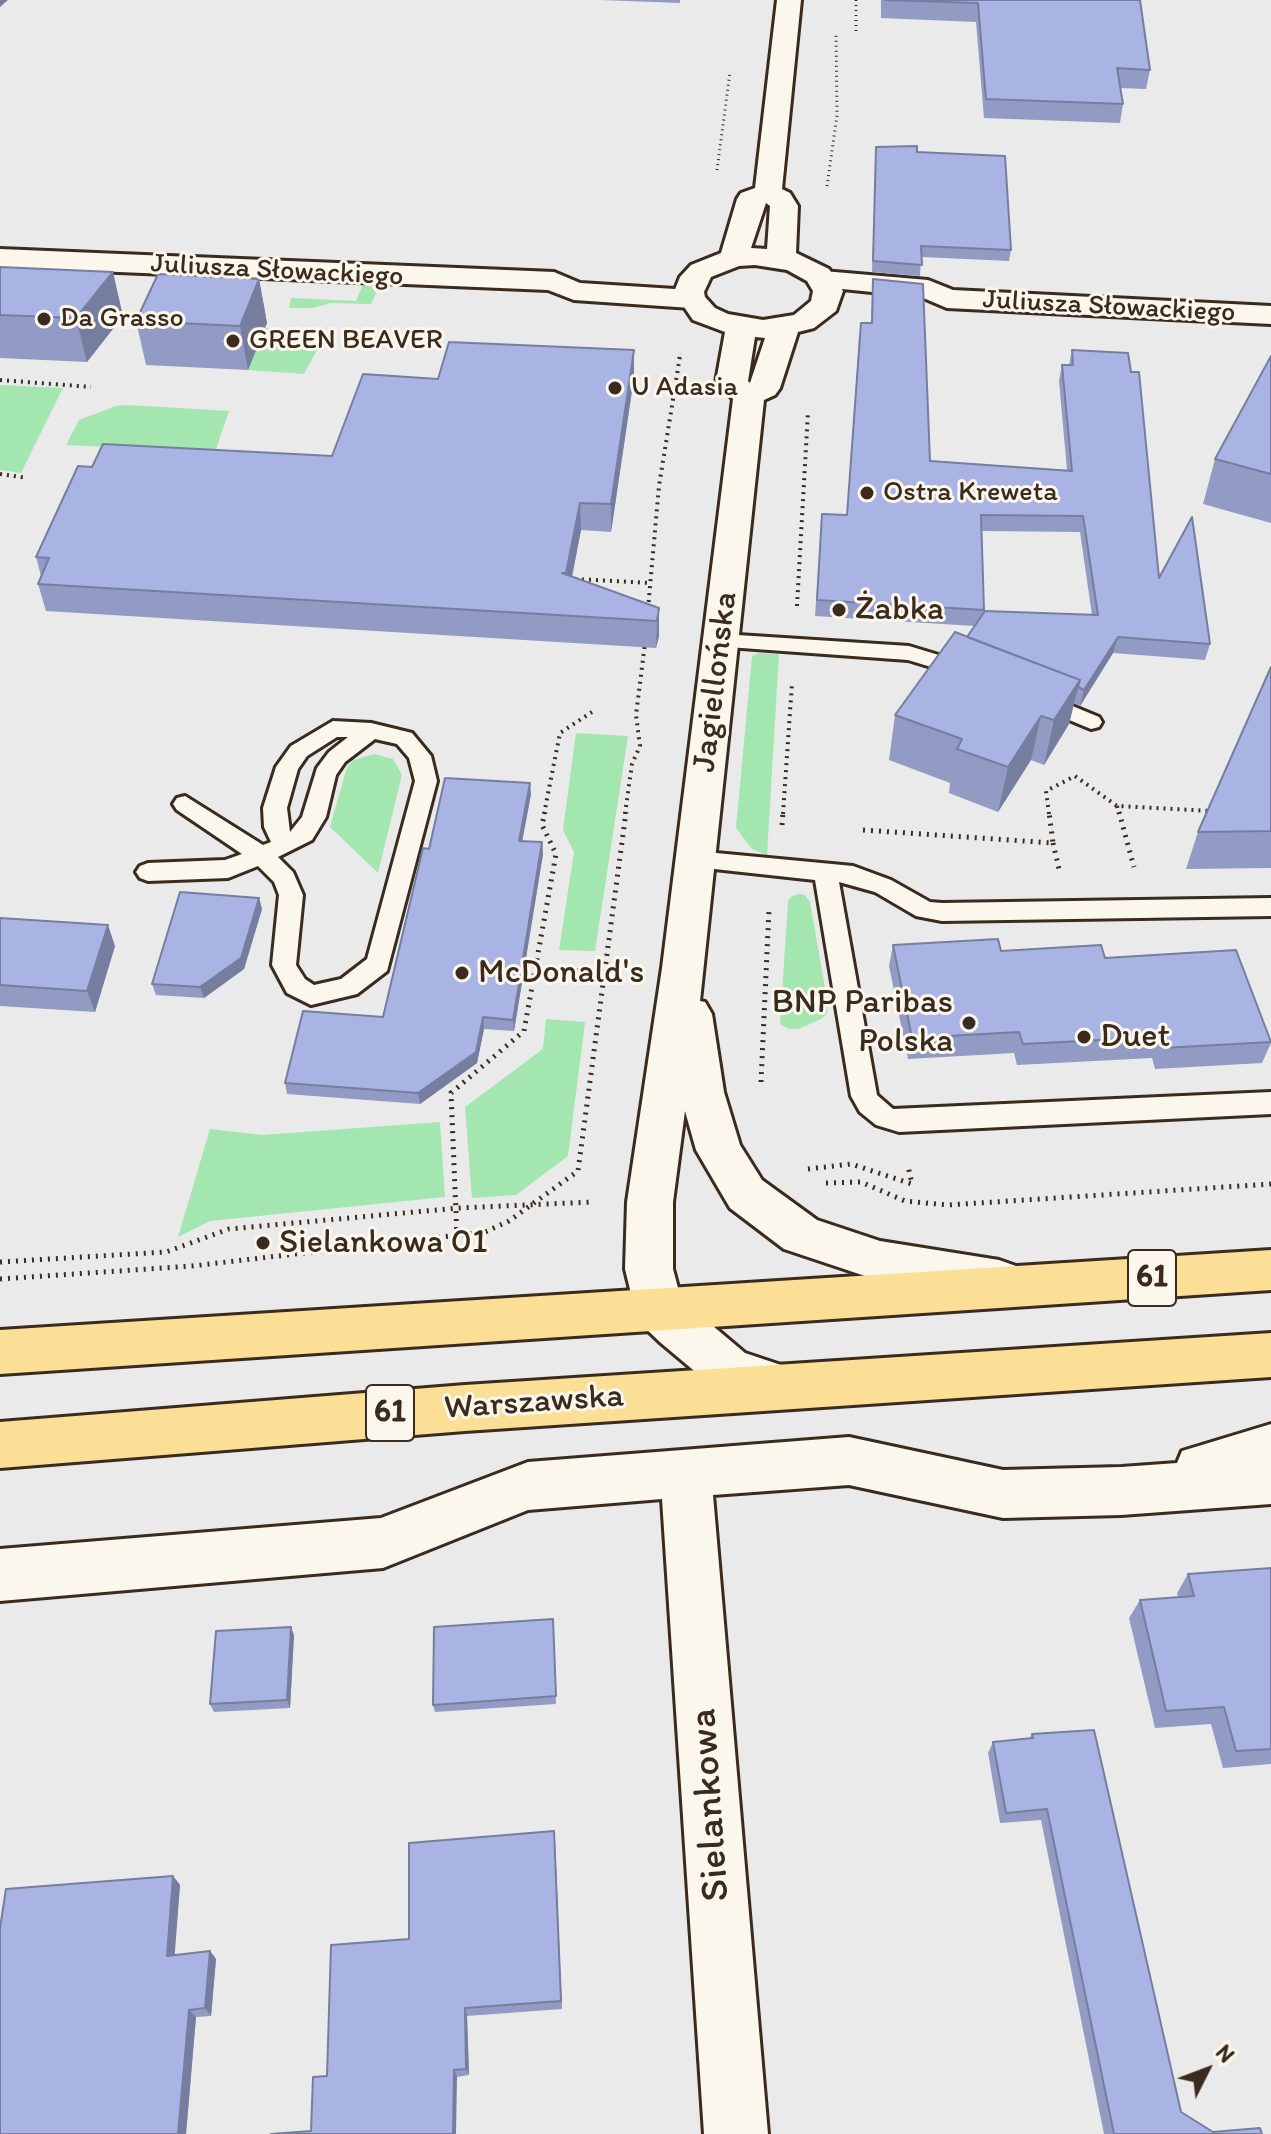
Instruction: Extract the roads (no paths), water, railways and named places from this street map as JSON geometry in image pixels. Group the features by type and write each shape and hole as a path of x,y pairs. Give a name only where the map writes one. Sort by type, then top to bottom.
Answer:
{"main road":[{"name":"61","path":"0,1352 1271,1270"},
{"name":"Warszawska","path":"0,1445 451,1409 1271,1355"}],"street":[{"path":"768,192 789,0"},
{"path":"734,258 751,199 768,192"},
{"path":"768,192 780,199 784,206 781,259"},
{"name":"Juliusza Słowackiego","path":"0,258 554,281 574,291 693,288"},
{"path":"734,258 781,259 808,268 824,292 803,322 784,327 741,327 704,314 693,288 716,263 734,258"},
{"name":"Juliusza Słowackiego","path":"824,292 926,308 941,305 947,299 1271,315"},
{"path":"741,327 732,382 749,395 764,388 784,327"},
{"name":"Jagiellońska","path":"659,1310 649,1269 650,1202 683,968 749,395"},
{"name":"Jagiellońska","path":"683,968 702,1092 710,1121 719,1150 746,1194 801,1235 868,1257 1032,1286"},
{"name":"Warszawska","path":"659,1310 729,1369 781,1387"},
{"path":"1121,1491 1271,1447"},
{"path":"0,1575 383,1543 528,1486 849,1461 1003,1494 1121,1491 1271,1480"},
{"name":"Sielankowa","path":"686,1476 736,2134"}],"lane":[{"path":"722,641 909,653 984,678"},
{"path":"1022,693 1091,722"},
{"path":"185,804 261,855 285,878 291,895 284,965 296,986 311,995 348,987 365,977 378,964 426,781 420,756 404,738 371,731 333,729 299,751 287,767 275,808 276,827 284,846"},
{"path":"148,872 228,869 284,846 304,834 314,817 325,774 337,757 371,731"},
{"path":"695,860 825,871 868,879 925,910 1271,907"},
{"path":"825,871 864,1096 869,1105 885,1117 899,1121 1271,1103"}],"place":[{"name":"Da Grasso","path":"44,319"},
{"name":"GREEN BEAVER","path":"233,341"},
{"name":"U Adasia","path":"615,388"},
{"name":"Ostra Kreweta","path":"867,493"},
{"name":"Żabka","path":"839,610"},
{"name":"McDonald's","path":"462,973"},
{"name":"BNP Paribas Polska","path":"969,1023"},
{"name":"Duet","path":"1084,1037"},
{"name":"Sielankowa 01","path":"263,1243"}]}
